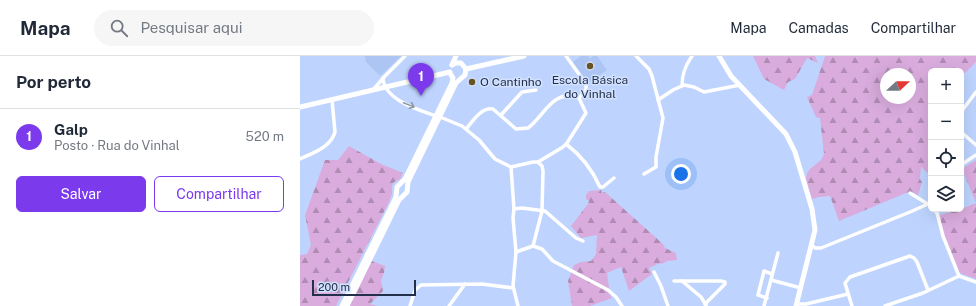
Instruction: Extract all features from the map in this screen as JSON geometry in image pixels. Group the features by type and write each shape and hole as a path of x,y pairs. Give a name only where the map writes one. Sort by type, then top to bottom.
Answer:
{"main road":[{"path":"346,306 399,200 407,192 408,182 452,83 452,65 456,56"},
{"path":"460,56 461,63 466,69"},
{"path":"466,69 524,56"},
{"path":"719,56 726,68 740,85 786,134 793,147 814,219 815,230 796,305"},
{"path":"452,65 461,63"},
{"path":"342,306 396,197 396,189 405,179 456,82 465,74 466,69"},
{"path":"451,74 455,78 461,78"},
{"path":"300,107 451,74"},
{"path":"400,185 405,185 408,189"},
{"path":"397,192 399,195 403,196"}],"street":[{"path":"373,90 405,56"},
{"path":"566,56 586,84 586,89 579,98"},
{"path":"636,56 649,69 663,118 656,157 656,167 644,174"},
{"path":"682,86 684,68 692,56"},
{"path":"383,78 386,87 398,100 458,124 479,140 495,159 512,168 538,162 566,144 586,113 586,110 579,98 566,95 558,98 528,128 516,129 493,108 484,109 466,129"},
{"path":"658,100 682,86 694,87 704,92 740,85"},
{"path":"500,115 522,92 536,90"},
{"path":"964,108 975,95"},
{"path":"300,158 322,149 334,137 335,132 332,100"},
{"path":"964,135 976,145"},
{"path":"566,144 586,162 600,187 603,187 614,178"},
{"path":"964,163 976,155"},
{"path":"533,246 542,211 543,171 542,166 538,162"},
{"path":"512,168 513,218 516,252 513,288 518,306"},
{"path":"910,193 928,204"},
{"path":"812,245 816,248 821,248 928,206"},
{"path":"514,209 522,208 542,211 550,214 576,238 583,241"},
{"path":"936,212 942,236 959,276"},
{"path":"516,252 533,246 542,249 552,261 608,290 616,297 622,306"},
{"path":"764,306 778,252"},
{"path":"852,306 845,283 850,277 910,256 917,262 928,290"},
{"path":"654,272 668,306"},
{"path":"767,298 758,295 764,272 772,274"},
{"path":"885,306 928,290 959,276 976,282"},
{"path":"771,280 801,288"},
{"path":"674,281 682,281 721,281 725,282 722,288 706,305 701,297 682,281"},
{"path":"449,306 465,284"},
{"path":"410,306 415,290 421,285 482,284 513,288"},
{"path":"796,305 848,294"}],"shaded area":[{"path":"365,56 401,56 380,76 366,62"},
{"name":"Escola Básica do Vinhal","path":"581,56 588,56 590,59 593,56 597,56 607,70 588,83 573,62"}],"green space":[{"path":"753,56 815,56 818,63 807,58 795,79 788,82 784,90 764,79"},
{"path":"825,56 976,56 976,62 964,74 964,68 928,68 928,173 921,167 920,179 922,182 918,195 911,192 906,193 839,221 830,196 812,199 806,179 807,173 821,160 824,154 820,118 816,117 807,97 812,95"},
{"path":"349,146 381,164 403,173 400,179 393,183 392,194 389,202 336,306 300,306 300,255 307,254 311,245 305,215 325,160 338,160"},
{"path":"976,160 976,203 964,174 964,168"},
{"path":"601,190 602,193 605,192 663,244 665,248 676,253 677,260 667,261 662,264 660,263 649,268 652,274 629,291 621,267 607,273 610,295 612,298 590,306 572,306 568,281 574,265 581,262 591,261 596,254 597,235 581,238 571,226 588,204 589,201 586,199 586,195 589,191"},
{"path":"976,203 976,279 959,272 940,225 940,215 950,212 964,212 964,208"},
{"path":"372,261 385,266 381,280 383,291 370,304 377,306 349,306"}],"place":[{"name":"Escola Básica do Vinhal","path":"590,66"},
{"name":"O Cantinho","path":"472,82"},
{"name":"Galp","path":"421,96"}]}
